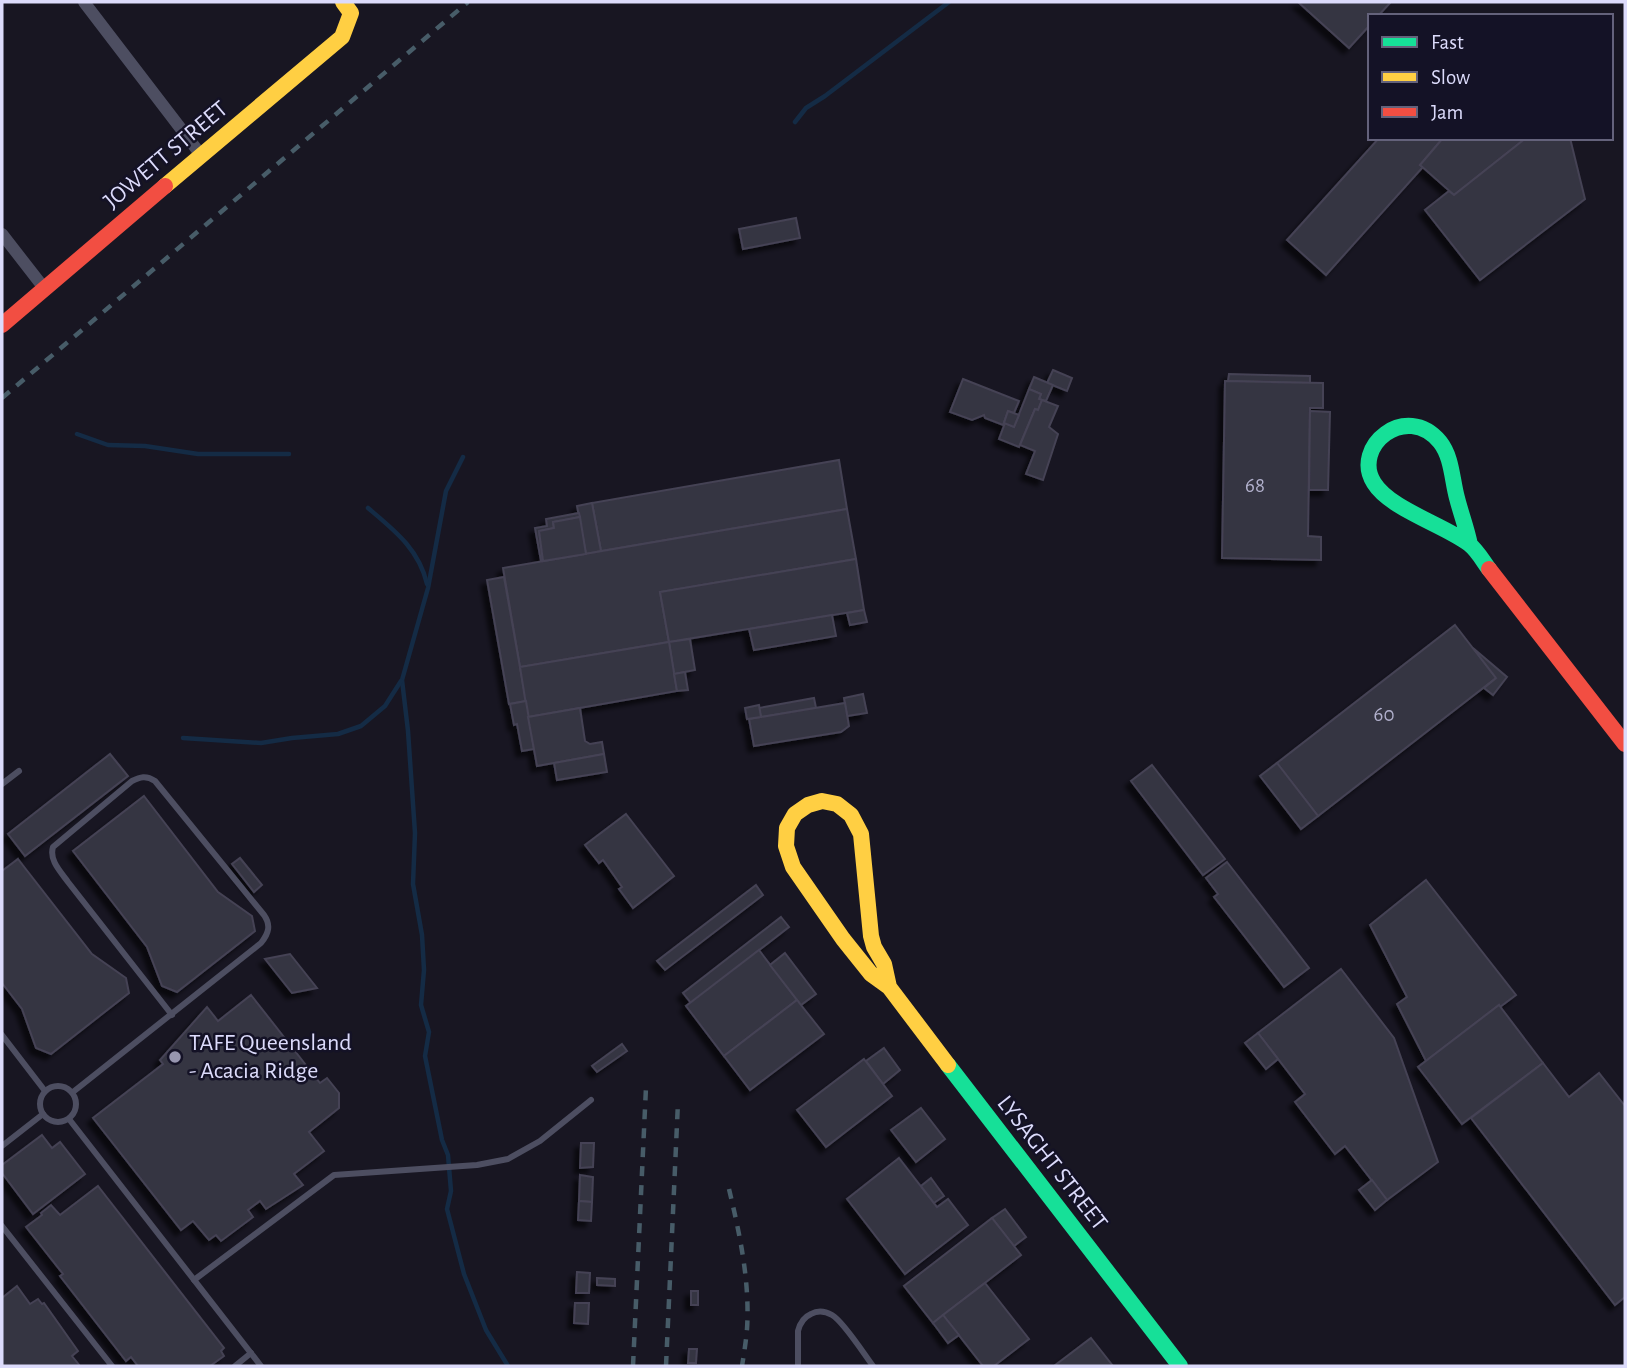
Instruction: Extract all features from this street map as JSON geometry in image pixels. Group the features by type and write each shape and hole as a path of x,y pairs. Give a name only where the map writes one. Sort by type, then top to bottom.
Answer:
{"street":[{"path":"84,2 201,155"},
{"name":"JOWETT STREET","path":"2,325 342,37 347,8"},
{"path":"2,234 44,289"},
{"path":"1470,545 1447,456 1438,439 1429,430 1415,424 1400,425 1385,433 1374,445 1369,457 1370,474 1378,489 1388,498 1470,545 1625,744"},
{"name":"LYSAGHT STREET","path":"889,986 884,964 871,936 858,826 851,814 838,803 820,801 805,806 794,817 786,831 787,856 843,939 871,974 889,986 1180,1366"}],"lane":[{"path":"2,784 19,771"},
{"path":"72,1093 172,1015 261,943 269,929 268,921 155,780 141,777 132,781 53,847 51,854 68,882 172,1015"},
{"path":"2,1035 45,1091"},
{"path":"59,1086 72,1093 77,1104 73,1115 60,1123 50,1121 40,1107 45,1091 59,1086"},
{"path":"194,1280 334,1175 477,1165 508,1159 540,1141 591,1100"},
{"path":"2,1146 43,1114"},
{"path":"69,1119 261,1366"},
{"path":"2,1226 112,1366"},
{"path":"798,1366 799,1325 807,1316 819,1311 837,1319 873,1366"},
{"path":"235,1366 251,1353"}],"building":[{"path":"1298,2 1391,2 1380,14 1368,14 1368,27 1349,48"},
{"path":"1377,140 1441,140 1420,165 1423,167 1326,275 1287,240"},
{"path":"1441,140 1523,140 1454,195 1420,165"},
{"path":"1523,140 1570,140 1585,199 1480,280 1425,210 1449,191 1454,195"},
{"path":"796,218 800,238 743,249 739,229"},
{"path":"1053,370 1072,378 1067,391 1047,383"},
{"path":"1229,374 1310,376 1310,383 1228,381"},
{"path":"1034,377 1053,385 1046,401 1039,399 1041,394 1029,389"},
{"path":"963,379 1019,401 1014,413 1008,411 1003,425 985,418 984,415 972,420 950,412"},
{"path":"1225,381 1323,383 1323,408 1310,408 1308,536 1321,537 1321,560 1222,558"},
{"path":"1029,389 1041,394 1039,399 1042,400 1038,410 1035,409 1019,447 999,439 1005,423 1014,427"},
{"path":"1042,400 1058,406 1049,427 1058,434 1043,480 1026,474 1035,451 1020,445 1035,409 1038,410"},
{"path":"1008,411 1019,415 1014,427 1004,423"},
{"path":"1310,411 1330,412 1328,490 1309,490"},
{"path":"839,460 847,509 601,551 592,503"},
{"path":"592,503 601,551 586,554 577,506"},
{"path":"847,509 856,559 660,592 669,642 520,667 503,568"},
{"path":"579,513 580,517 553,522 554,528 539,531 541,561 535,528 547,526 546,519"},
{"path":"580,517 586,554 543,561 539,531 554,528 553,522"},
{"path":"856,559 864,610 669,642 660,592"},
{"path":"504,577 526,701 509,704 487,580"},
{"path":"864,610 867,622 850,625 847,613"},
{"path":"832,615 836,636 754,650 749,629"},
{"path":"1455,625 1496,678 1318,816 1277,763"},
{"path":"690,639 695,670 674,674 669,642"},
{"path":"669,642 677,691 528,717 520,667"},
{"path":"1473,648 1507,677 1493,695 1484,688 1496,678"},
{"path":"685,672 688,690 677,691 674,674"},
{"path":"863,694 867,713 847,716 844,698"},
{"path":"814,698 816,708 761,717 759,708"},
{"path":"526,701 534,749 522,751 510,704"},
{"path":"845,703 849,726 841,732 754,746 749,719"},
{"path":"759,705 761,717 747,719 745,708"},
{"path":"580,708 585,741 590,744 602,742 604,754 537,766 528,717"},
{"path":"110,754 128,776 25,856 8,834"},
{"path":"604,754 607,772 557,780 554,763"},
{"path":"1277,763 1318,816 1301,829 1260,776"},
{"path":"1152,765 1225,859 1203,875 1131,781"},
{"path":"144,796 218,892 252,916 255,931 177,992 162,986 147,947 73,851"},
{"path":"626,814 674,876 633,908 603,860 599,863 585,845"},
{"path":"240,858 262,885 254,892 232,864"},
{"path":"18,859 92,954 126,978 129,993 51,1054 36,1048 22,1009 2,983 2,871"},
{"path":"1227,862 1309,968 1284,987 1214,897 1218,894 1206,878"},
{"path":"1426,880 1516,995 1426,1061 1397,1004 1407,997 1370,925"},
{"path":"756,885 763,895 665,970 657,961"},
{"path":"781,917 789,927 691,1003 683,993"},
{"path":"759,950 797,1000 724,1056 686,1006"},
{"path":"785,953 816,994 801,1005 770,965"},
{"path":"290,954 317,988 292,993 265,959"},
{"path":"1341,969 1394,1038 1438,1162 1387,1200 1345,1146 1335,1154 1295,1102 1305,1094 1258,1033"},
{"path":"251,995 320,1083 327,1078 339,1093 339,1108 309,1132 324,1151 294,1174 303,1185 266,1209 260,1201 248,1210 253,1217 221,1241 216,1235 209,1240 193,1221 181,1230 93,1118 163,1064 160,1060 207,1007 218,1021"},
{"path":"797,1000 824,1034 750,1090 724,1056"},
{"path":"1499,1005 1543,1063 1462,1124 1418,1067"},
{"path":"1258,1033 1278,1059 1266,1069 1245,1043"},
{"path":"622,1044 627,1051 597,1072 592,1066"},
{"path":"884,1048 900,1070 883,1084 866,1061"},
{"path":"864,1059 892,1096 826,1147 797,1110"},
{"path":"1543,1063 1569,1097 1599,1073 1625,1106 1625,1297 1615,1305 1471,1118"},
{"path":"921,1108 945,1139 916,1162 891,1130"},
{"path":"42,1135 52,1148 60,1142 85,1174 33,1214 2,1173 2,1165"},
{"path":"581,1143 594,1143 593,1167 580,1168"},
{"path":"899,1158 937,1207 948,1199 968,1225 905,1274 847,1199"},
{"path":"580,1175 593,1177 592,1202 579,1201"},
{"path":"931,1178 944,1196 934,1203 921,1186"},
{"path":"1372,1180 1387,1200 1375,1210 1359,1190"},
{"path":"98,1186 224,1348 221,1351 224,1356 210,1366 138,1366 131,1357 126,1361 26,1227 51,1205 60,1215"},
{"path":"579,1201 592,1202 591,1221 578,1220"},
{"path":"1005,1209 1026,1237 1014,1246 992,1218"},
{"path":"992,1218 1021,1255 933,1323 904,1286"},
{"path":"577,1272 590,1273 589,1293 576,1293"},
{"path":"597,1278 615,1279 615,1286 597,1285"},
{"path":"985,1283 1029,1339 994,1366 983,1366 943,1315"},
{"path":"17,1286 30,1304 38,1299 44,1303 78,1351 72,1356 80,1366 2,1366 2,1298"},
{"path":"691,1291 698,1291 698,1305 691,1305"},
{"path":"575,1303 589,1303 588,1324 574,1323"},
{"path":"943,1315 959,1335 948,1343 933,1323"},
{"path":"1091,1338 1113,1366 1054,1366"},
{"path":"689,1349 697,1349 696,1363 688,1363"}],"waterway":[{"path":"795,122 806,108 949,2"},
{"path":"77,434 108,445 145,446 198,454 289,454"},
{"path":"463,457 446,491 428,588 402,680 415,833 413,884 422,935 424,970 421,1005 429,1032 425,1056 442,1140 448,1155 451,1191 447,1209 464,1274 486,1330 508,1366"},
{"path":"368,508 412,550 427,584"},
{"path":"183,738 261,743 338,734 361,726 385,706 401,681"}],"railway":[{"path":"2,398 468,2"},
{"path":"633,1366 646,1087"},
{"path":"666,1366 678,1102"},
{"path":"729,1189 746,1276 748,1311 742,1366"}],"traffic: fast":[{"path":"1470,545 1469,539 1457,498 1449,462 1440,442 1426,431 1412,426 1398,427 1386,434 1376,443 1370,456 1369,469 1374,483 1404,509 1469,544 1489,569"},
{"path":"948,1065 1180,1366"}],"traffic: slow":[{"path":"165,186 342,37 351,13 343,2"},
{"path":"889,987 884,964 871,936 861,834 851,815 837,804 822,801 808,805 795,814 787,828 786,846 793,867 843,939 871,974 889,987 948,1065"}],"traffic: jam":[{"path":"2,325 165,186"},
{"path":"1489,569 1625,744"}],"place":[{"name":"TAFE Queensland - Acacia Ridge","path":"175,1057"}]}
